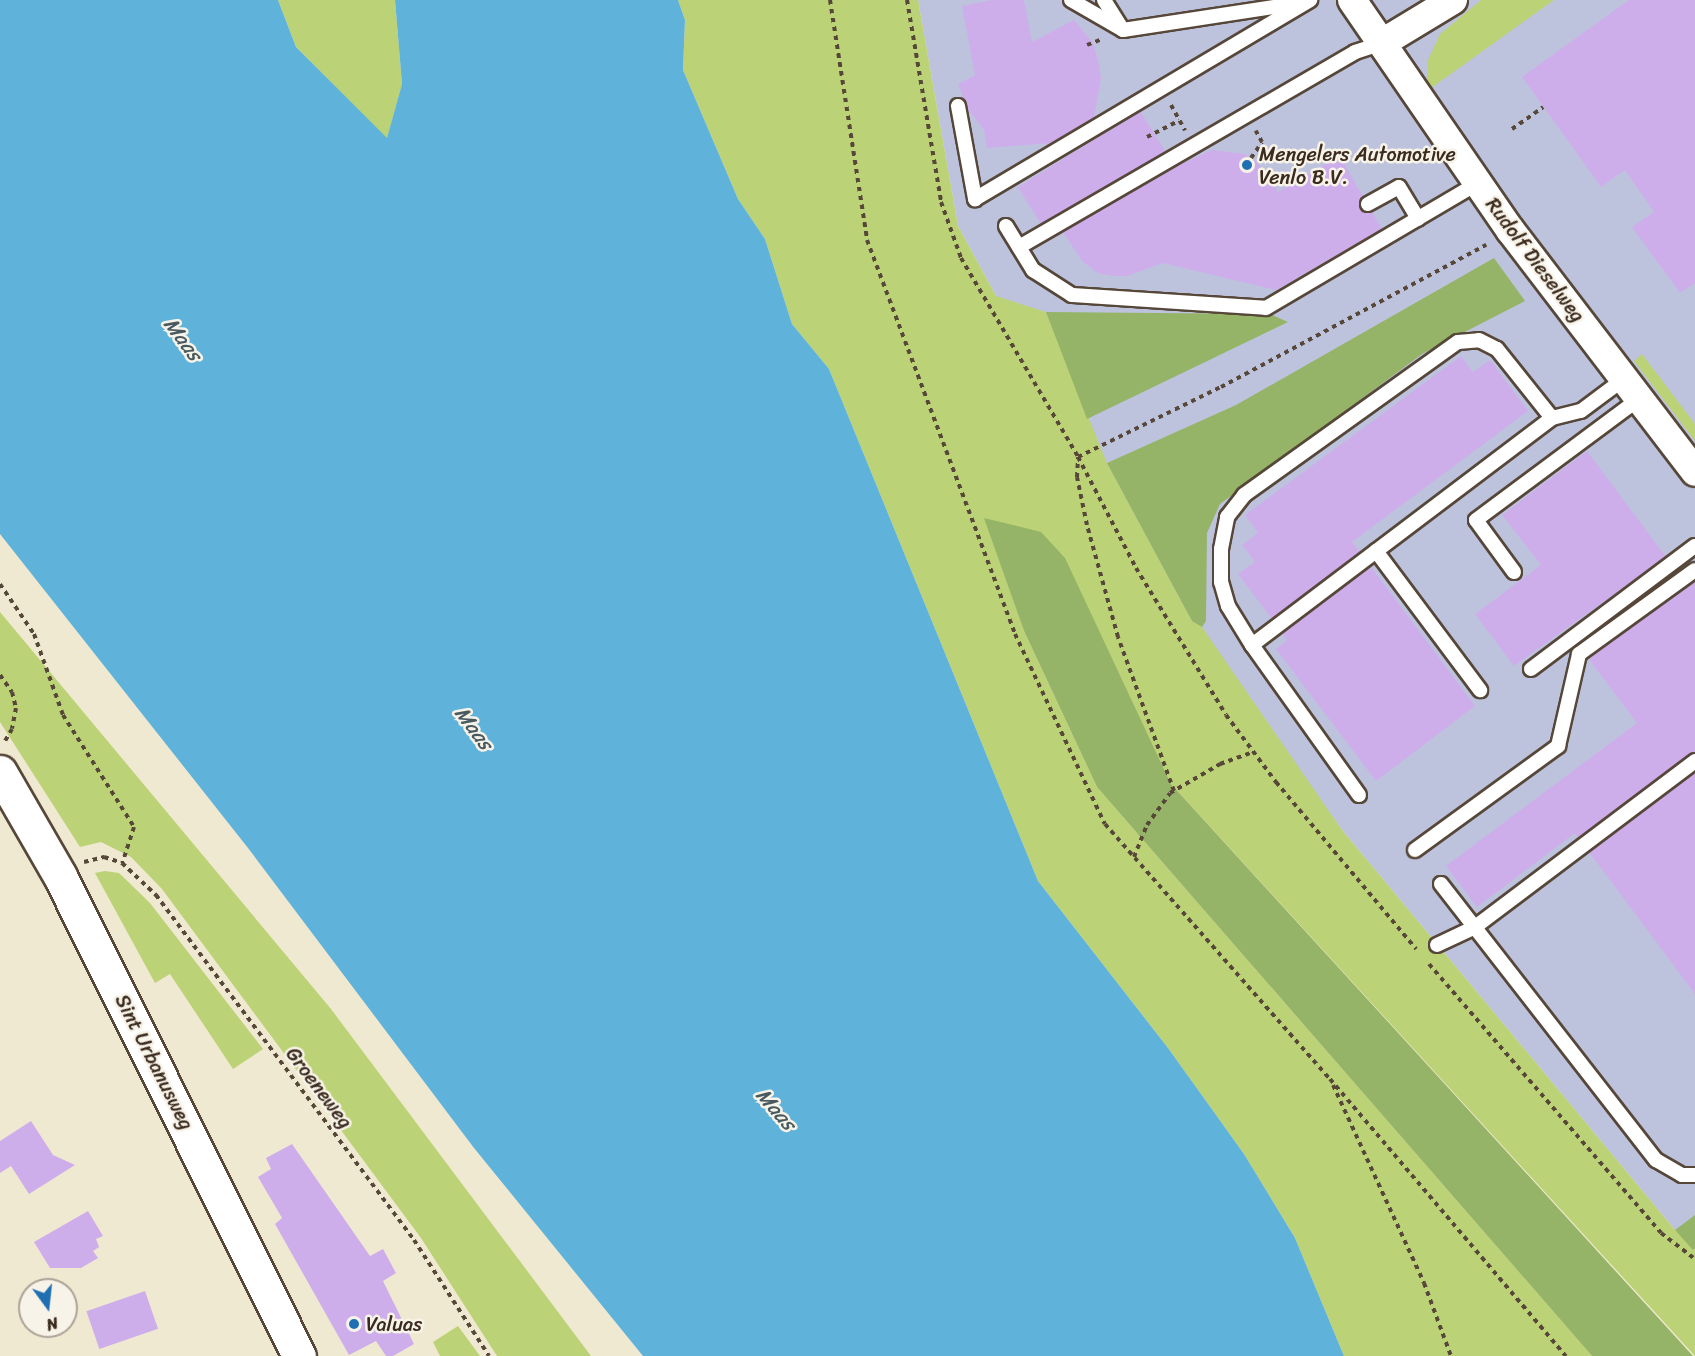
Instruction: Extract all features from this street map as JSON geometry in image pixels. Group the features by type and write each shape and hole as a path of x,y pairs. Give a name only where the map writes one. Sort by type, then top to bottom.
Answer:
{"street":[{"name":"Rudolf Dieselweg","path":"1352,0 1511,231 1695,472"},
{"path":"1382,43 1453,0"},
{"name":"Sint Urbanusweg","path":"0,772 60,876 299,1356"}],"lane":[{"path":"1071,0 1123,30 1309,1"},
{"path":"1104,0 1123,30"},
{"path":"958,106 975,199 1309,1"},
{"path":"1019,247 1355,52 1382,43"},
{"path":"1006,226 1033,270 1072,295 1266,308 1478,183"},
{"path":"1368,204 1399,188 1418,219"},
{"path":"1359,795 1252,645 1228,606 1221,582 1221,549 1227,517 1244,495 1446,348 1479,340 1497,349 1552,418"},
{"path":"1252,645 1552,418 1581,411 1632,389"},
{"path":"1514,572 1476,520 1632,389"},
{"path":"1531,669 1695,546"},
{"path":"1376,551 1480,690"},
{"path":"1415,850 1558,746 1579,654 1694,572"},
{"path":"1437,945 1475,927 1695,761"},
{"path":"1441,884 1656,1160 1682,1174 1695,1174"}],"path":[{"path":"830,0 867,240 1015,634 1104,824 1330,1079 1566,1356"},
{"path":"906,0 941,202 961,258 1078,457 1136,568 1226,715 1253,752 1418,951"},
{"path":"1162,88 1193,146"},
{"path":"1512,129 1543,107"},
{"path":"1247,115 1262,142 1251,158"},
{"path":"1147,137 1179,121"},
{"path":"1078,457 1221,387 1511,231"},
{"path":"1078,457 1077,477 1087,525 1118,637 1174,791"},
{"path":"0,584 34,634 63,715 134,827 122,863"},
{"path":"0,675 12,692 16,708 12,729 0,749"},
{"path":"1134,858 1147,825 1174,791 1220,764 1253,752"},
{"name":"Groeneweg","path":"104,857 122,863 156,895 414,1240 489,1356"},
{"path":"1425,960 1661,1233 1695,1259"},
{"path":"1330,1079 1424,1283 1451,1356"}],"shaded area":[{"path":"918,0 1695,0 1695,1231 1675,1230 1342,830 1192,621 996,296 958,226"}],"green space":[{"path":"278,0 395,0 402,84 387,139 296,47"},
{"path":"678,0 918,0 958,226 996,296 1046,312 1107,463 1192,621 1202,627 1342,830 1675,1230 1695,1248 1695,1356 1171,784 1093,619 985,518 1024,631 1097,787 1592,1356 1344,1356 1295,1238 1244,1154 1168,1048 1038,881 829,369 792,324 765,239 738,199 683,70 685,20"},
{"path":"1481,0 1554,0 1427,91 1428,60 1440,34"},
{"path":"1494,258 1525,301 1422,354 1220,504 1207,533 1206,621 1202,627 1192,621 1107,463 1236,405"},
{"path":"1046,312 1270,314 1288,322 1087,419"},
{"path":"1642,354 1695,424 1695,441 1634,361"},
{"path":"984,518 1041,532 1065,558 1171,784 1693,1356 1592,1356 1097,787 1024,631"},
{"path":"0,612 331,1009 591,1356 497,1356 421,1238 162,889 131,857 101,842 80,847 0,722"},
{"path":"105,871 119,873 150,903 263,1049 233,1069 170,974 155,983 95,873"},
{"path":"1695,1215 1695,1248 1693,1250 1675,1230"},
{"path":"458,1326 480,1356 440,1356 433,1342"}],"water":[{"name":"Maas","path":"0,0 278,0 296,47 387,138 402,84 395,0 678,0 685,20 683,70 738,199 765,239 792,324 829,369 1038,881 1168,1048 1244,1154 1295,1238 1344,1356 643,1356 474,1148 248,848 0,534"}],"building":[{"path":"992,0 1024,0 1032,42 1074,20 1093,43 1098,60 1101,78 1094,118 1052,143 987,148 984,130 968,109 958,84 975,75 962,6"},
{"path":"1629,0 1695,0 1695,283 1680,293 1632,227 1654,212 1625,170 1601,187 1522,77"},
{"path":"1140,111 1166,153 1044,229 1018,187"},
{"path":"1212,150 1244,154 1257,162 1278,192 1340,156 1363,197 1360,209 1372,212 1382,229 1276,290 1163,263 1127,276 1113,276 1098,273 1082,261 1063,232 1175,167"},
{"path":"1461,356 1473,372 1490,360 1528,411 1352,542 1360,552 1272,619 1238,574 1255,562 1242,545 1258,533 1245,515"},
{"path":"1587,451 1666,557 1514,666 1475,614 1541,565 1502,515"},
{"path":"1371,567 1475,706 1376,781 1276,649 1287,640 1282,633"},
{"path":"1695,581 1695,752 1578,838 1575,833 1477,907 1446,866 1637,723 1588,658"},
{"path":"1695,772 1695,994 1589,852"},
{"path":"31,1121 53,1155 75,1165 29,1194 11,1166 0,1173 0,1141"},
{"path":"292,1144 370,1256 383,1249 396,1273 383,1281 414,1344 393,1356 386,1356 376,1341 349,1355 275,1224 282,1218 258,1177 271,1169 266,1158"},
{"path":"88,1211 103,1236 96,1239 99,1247 93,1251 98,1258 81,1268 50,1268 34,1242"},
{"path":"145,1291 158,1329 99,1349 86,1311"}],"place":[{"name":"Mengelers Automotive Venlo B.V.","path":"1247,165"},
{"name":"Valuas","path":"354,1324"}]}
